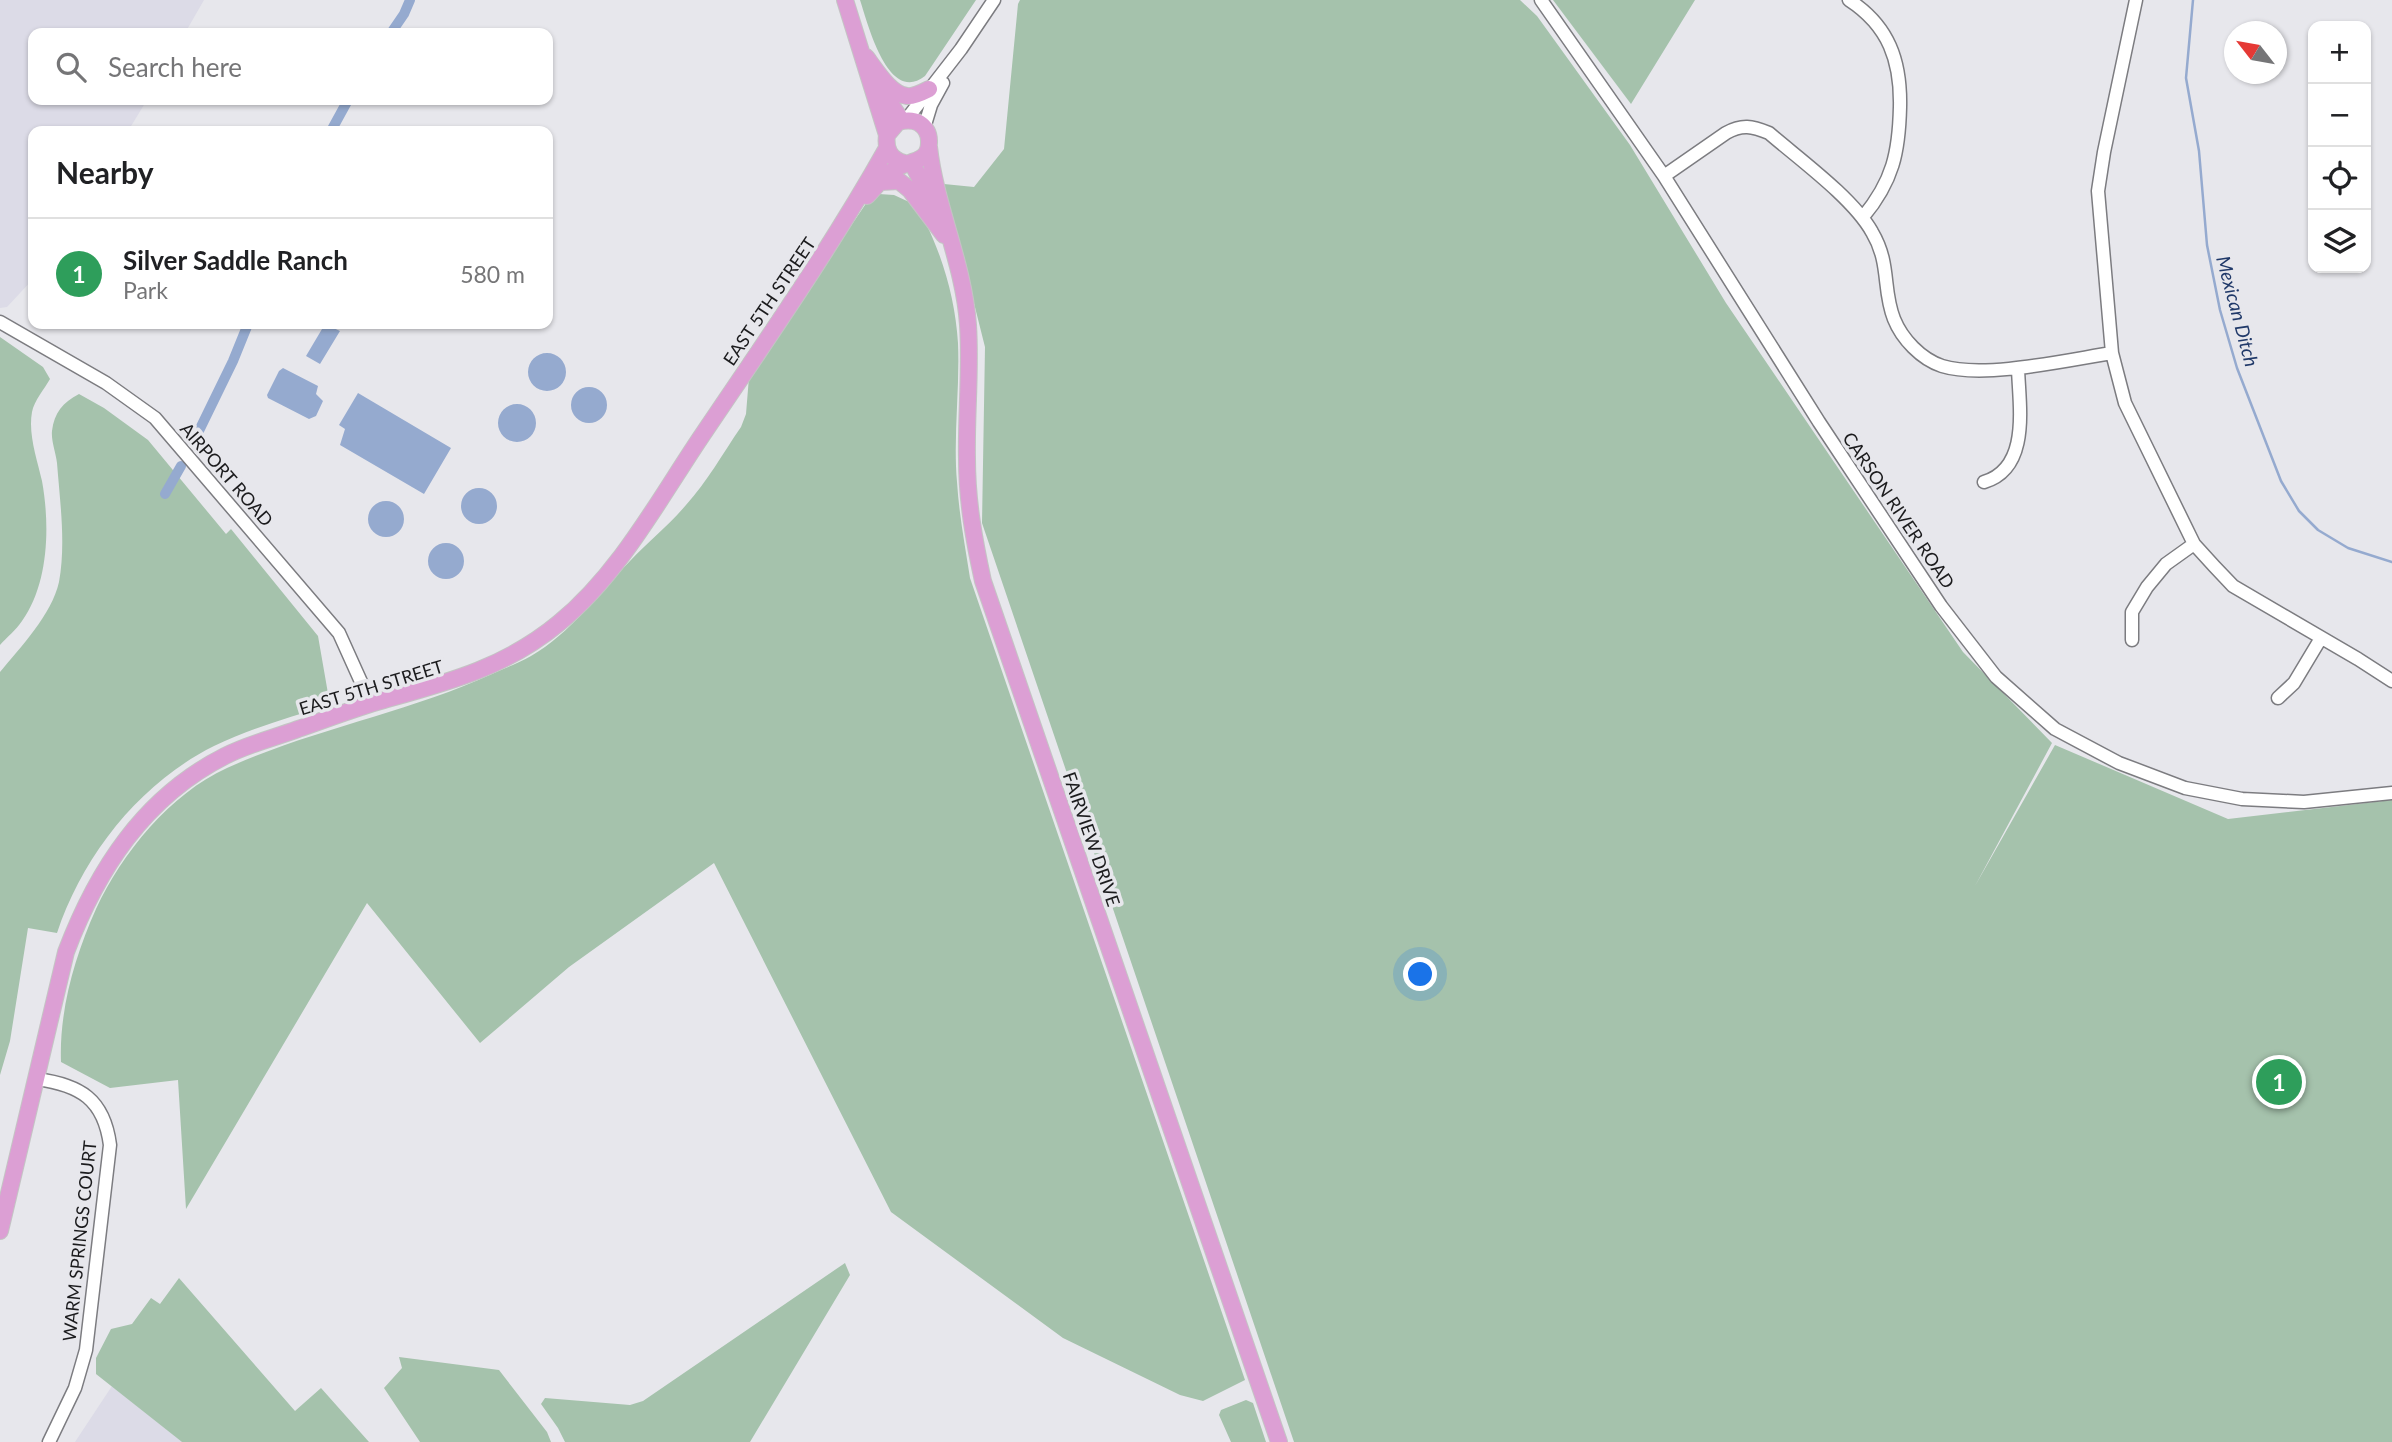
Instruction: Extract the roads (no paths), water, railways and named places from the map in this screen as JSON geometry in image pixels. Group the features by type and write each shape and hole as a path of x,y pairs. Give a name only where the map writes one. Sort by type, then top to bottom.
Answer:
{"main road":[{"path":"845,0 887,141 893,158 908,163 922,158 929,147 929,135 918,122 904,120 894,125 887,141"},
{"path":"862,55 881,78 900,94 910,97 929,89"},
{"path":"862,55 904,120"},
{"name":"EAST 5TH STREET","path":"0,1231 66,952 80,915 111,858 140,820 188,778 225,756 370,704 459,680 487,669 534,642 583,601 630,544 850,214 887,141"},
{"name":"FAIRVIEW DRIVE","path":"929,147 932,174 956,260 968,324 967,474 970,521 983,581 1279,1442"},
{"name":"EAST 5TH STREET","path":"850,214 892,170 908,163"},
{"name":"FAIRVIEW DRIVE","path":"908,163 949,239"},
{"path":"881,182 899,181 911,190 949,239"}],"street":[{"path":"904,120 961,48 994,0"},
{"name":"CARSON RIVER ROAD","path":"1541,0 1664,176 1819,422 1941,606 1996,677 2055,729 2130,767 2185,788 2242,799 2304,802 2392,793"},
{"path":"1849,0 1887,38 1900,80 1900,136 1897,154 1883,190 1863,217"},
{"path":"2136,0 2098,191 2112,353 2125,403 2145,439 2194,544 2233,586 2392,681"},
{"path":"925,128 930,105 961,48"},
{"path":"1664,176 1726,133 1736,128 1752,126 1769,133 1863,217 1881,249 1888,279 1889,304 1899,331 1917,351 1941,366 1970,370 2018,368 2112,353"},
{"name":"AIRPORT ROAD","path":"0,322 106,383 155,418 340,633 370,704"},
{"path":"1984,482 2002,474 2008,467 2017,445 2020,431 2018,368"},
{"path":"2132,640 2132,612 2147,587 2166,564 2194,544"},
{"path":"2278,698 2294,682 2321,638"},
{"name":"WARM SPRINGS COURT","path":"37,1079 62,1082 87,1096 101,1113 110,1145 86,1350 70,1400 49,1442"}],"water":[{"path":"322,329 340,331 320,364 306,356"},
{"path":"547,353 561,358 566,372 561,386 547,391 533,386 528,372 533,358"},
{"path":"283,368 318,386 316,394 323,401 316,416 309,419 268,398 279,371"},
{"path":"589,387 601,393 607,405 601,417 589,423 577,417 571,405 577,393"},
{"path":"358,393 451,448 424,494 340,445 345,429 339,425"},
{"path":"517,404 531,409 536,423 531,437 517,442 503,437 498,423 503,409"},
{"path":"479,488 491,494 497,506 491,518 479,524 467,518 461,506 467,494"},
{"path":"386,501 398,507 404,519 398,531 386,537 374,531 368,519 374,507"},
{"path":"446,543 458,549 464,561 458,573 446,579 434,573 428,561 434,549"}],"waterway":[{"path":"394,28 410,0"},
{"name":"Mexican Ditch","path":"2193,0 2186,78 2199,151 2207,245 2220,310 2237,368 2281,481 2299,511 2318,530 2348,548 2392,562"},
{"path":"334,126 345,105"},
{"path":"194,441 246,329"},
{"path":"165,494 181,466"}],"place":[{"name":"Silver Saddle Ranch","path":"2279,1082"}]}
